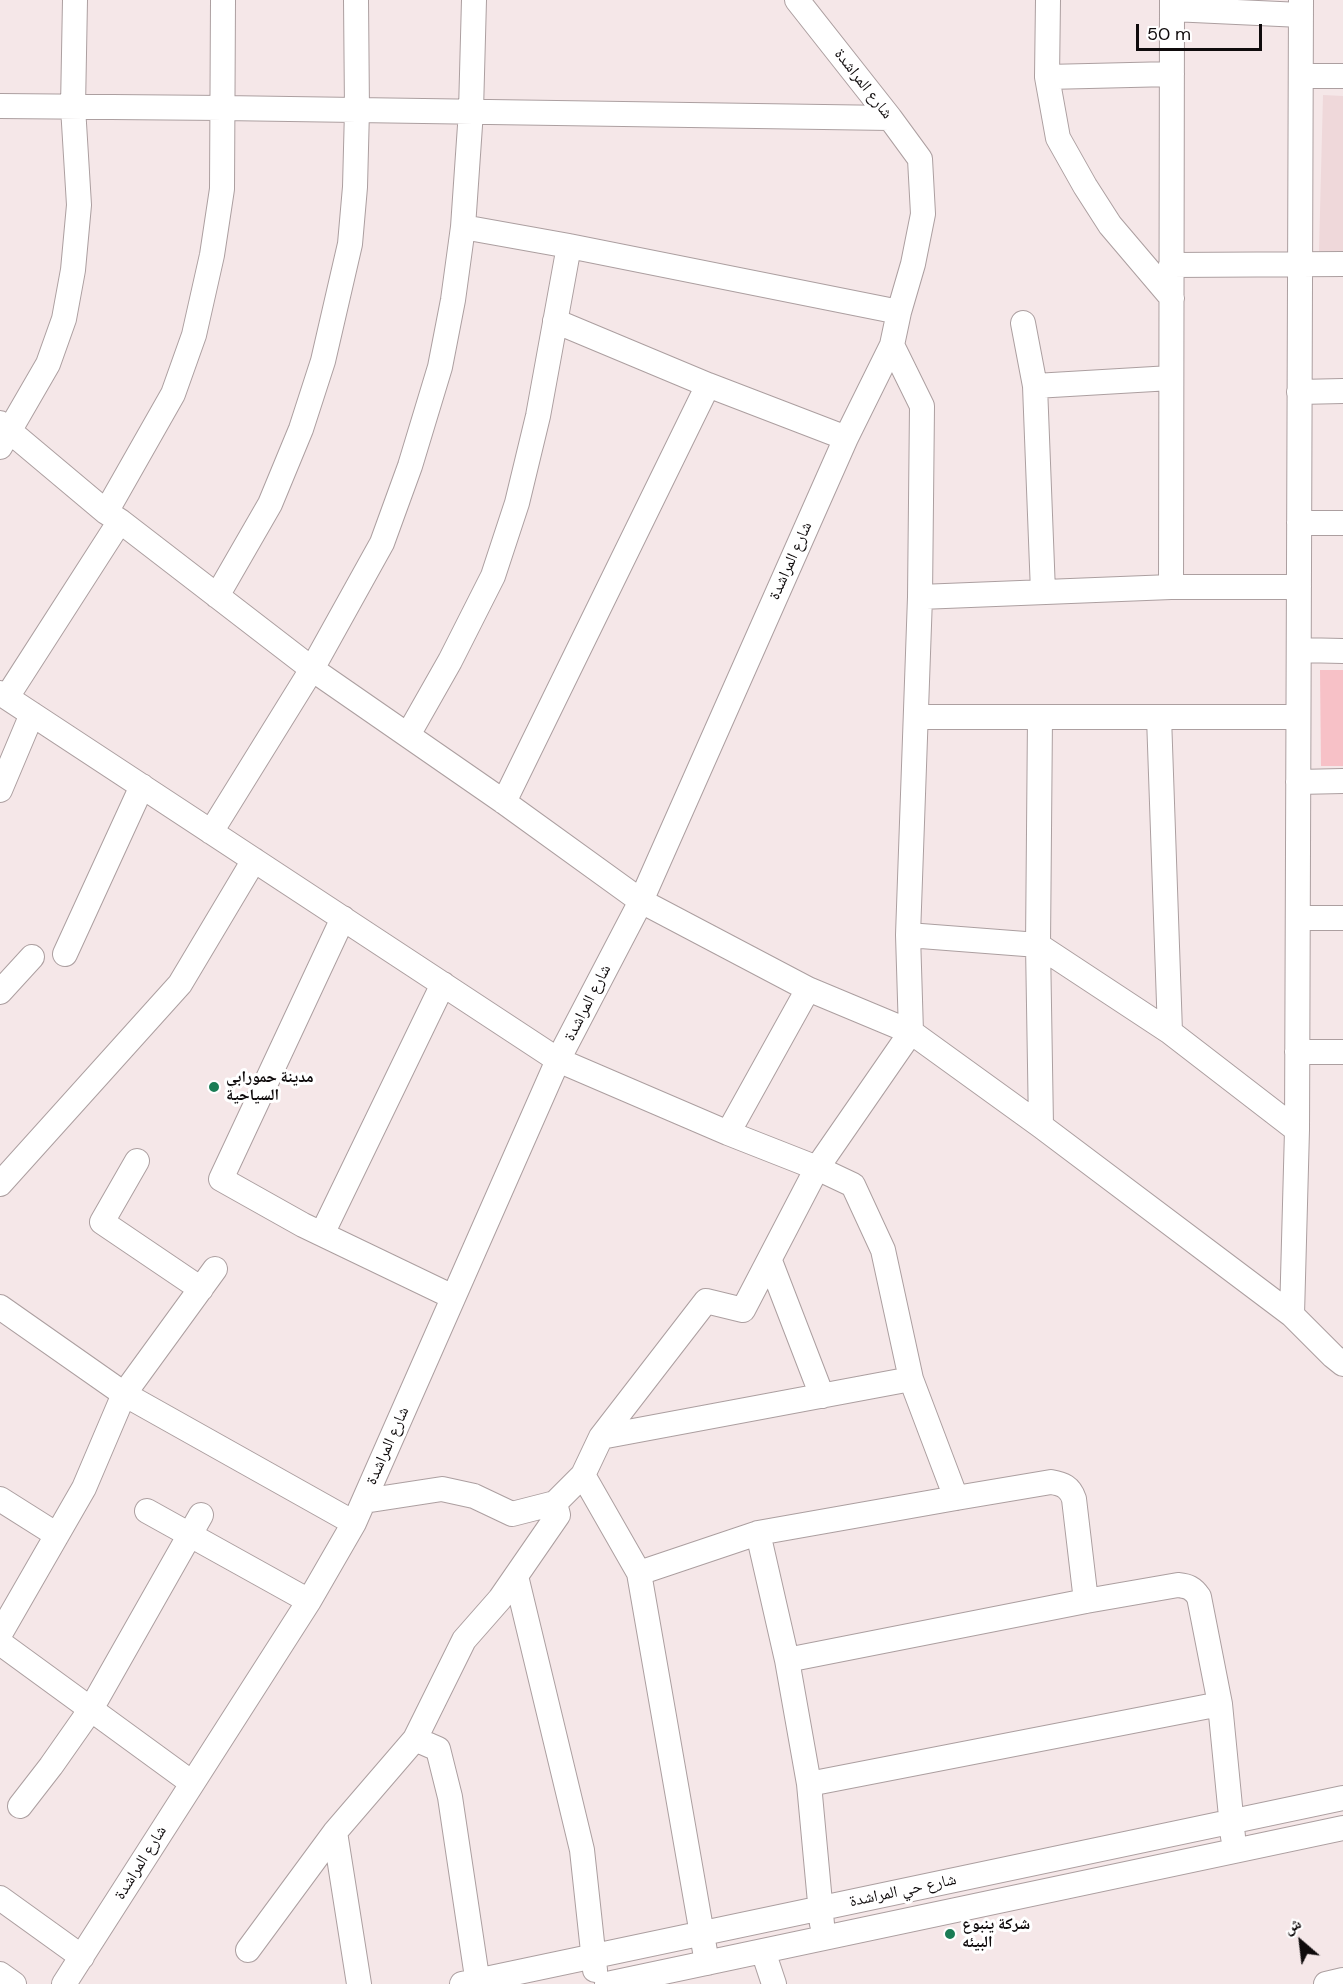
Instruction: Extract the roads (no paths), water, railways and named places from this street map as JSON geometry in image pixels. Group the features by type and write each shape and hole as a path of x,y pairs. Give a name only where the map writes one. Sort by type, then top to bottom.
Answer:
{"street":[{"path":"75,0 73,107 79,205 73,270 64,319 48,364 3,433 312,669 504,802 641,901 808,989 911,1032 1041,1126 1292,1315 1343,1364"},
{"path":"222,0 222,189 212,255 194,335 173,394 113,516 4,695 558,1060 853,1185 883,1250 911,1379 956,1498"},
{"path":"217,596 270,504 301,429 324,361 350,244 355,187 357,110 356,0"},
{"path":"211,831 312,669 382,543 410,466 440,367 453,300 463,226 471,111 474,0"},
{"name":"شارع المراشدة","path":"64,1984 309,1601 354,1523 558,1060 641,901 846,438 892,345 923,214 920,159 797,0"},
{"path":"1048,0 1047,77 1058,138 1110,225 1172,297"},
{"path":"1171,587 1172,4 1301,8 1297,1130 1292,1315"},
{"path":"1047,77 1172,74"},
{"path":"1300,76 1343,76"},
{"path":"0,106 890,118"},
{"path":"463,226 899,312"},
{"path":"408,735 450,661 493,576 517,503 538,416 569,246"},
{"path":"1171,265 1343,264"},
{"path":"555,321 708,386 846,438"},
{"path":"1023,323 1035,386 1043,592"},
{"path":"364,1501 442,1489 474,1496 512,1514 555,1503 583,1475 601,1437 706,1301 743,1310 817,1168 911,1032 908,935 920,597 922,406 892,345"},
{"path":"1035,386 1171,378"},
{"path":"504,802 708,386"},
{"path":"1299,392 1343,391"},
{"path":"1299,523 1343,523"},
{"path":"920,597 1171,587 1299,587"},
{"path":"1299,650 1343,651"},
{"path":"0,790 32,714"},
{"path":"916,717 1298,717"},
{"path":"1040,717 1038,945 1041,1126"},
{"path":"1160,717 1170,1032"},
{"path":"1298,782 1343,781"},
{"path":"65,954 142,786"},
{"path":"0,1184 180,984 254,860"},
{"path":"343,918 221,1179 322,1234 453,1297"},
{"path":"1298,918 1343,918"},
{"path":"908,935 1038,945 1170,1032 1297,1130"},
{"path":"0,992 33,957"},
{"path":"322,1234 443,984"},
{"path":"728,1133 808,989"},
{"path":"1297,1052 1343,1052"},
{"path":"137,1161 102,1222 201,1289"},
{"path":"770,1261 822,1396"},
{"path":"0,1634 84,1488 124,1394 215,1269"},
{"path":"0,1308 124,1394 354,1523"},
{"path":"601,1437 911,1379"},
{"path":"583,1475 639,1573 707,1963"},
{"path":"639,1573 758,1533 1051,1482 1066,1486 1074,1499 1086,1600"},
{"path":"0,1499 57,1535"},
{"path":"248,1950 335,1832 415,1739 464,1640 500,1599 558,1515 555,1503"},
{"path":"147,1511 195,1525 309,1601"},
{"path":"20,1806 91,1709 195,1525"},
{"path":"758,1533 787,1660 809,1784 823,1938"},
{"path":"516,1576 582,1850 597,1984"},
{"path":"787,1660 1086,1600 1189,1586 1200,1597 1220,1704 1235,1851"},
{"path":"0,1643 192,1783"},
{"path":"809,1784 1220,1704"},
{"path":"415,1739 438,1749 450,1797 472,1983"},
{"name":"شارع حي المراشدة","path":"472,1983 1343,1798"},
{"name":"شارع حي المراشدة","path":"607,1984 1343,1828"},
{"path":"335,1832 359,1984"},
{"path":"0,1898 82,1957"},
{"path":"763,1951 774,1984"},
{"path":"0,1974 14,1984"},
{"path":"1326,1984 1343,1980"}],"place":[{"name":"مدينة حمورابي السياحية","path":"214,1087"},
{"name":"شركة ينبوع البيئه","path":"950,1934"}]}
